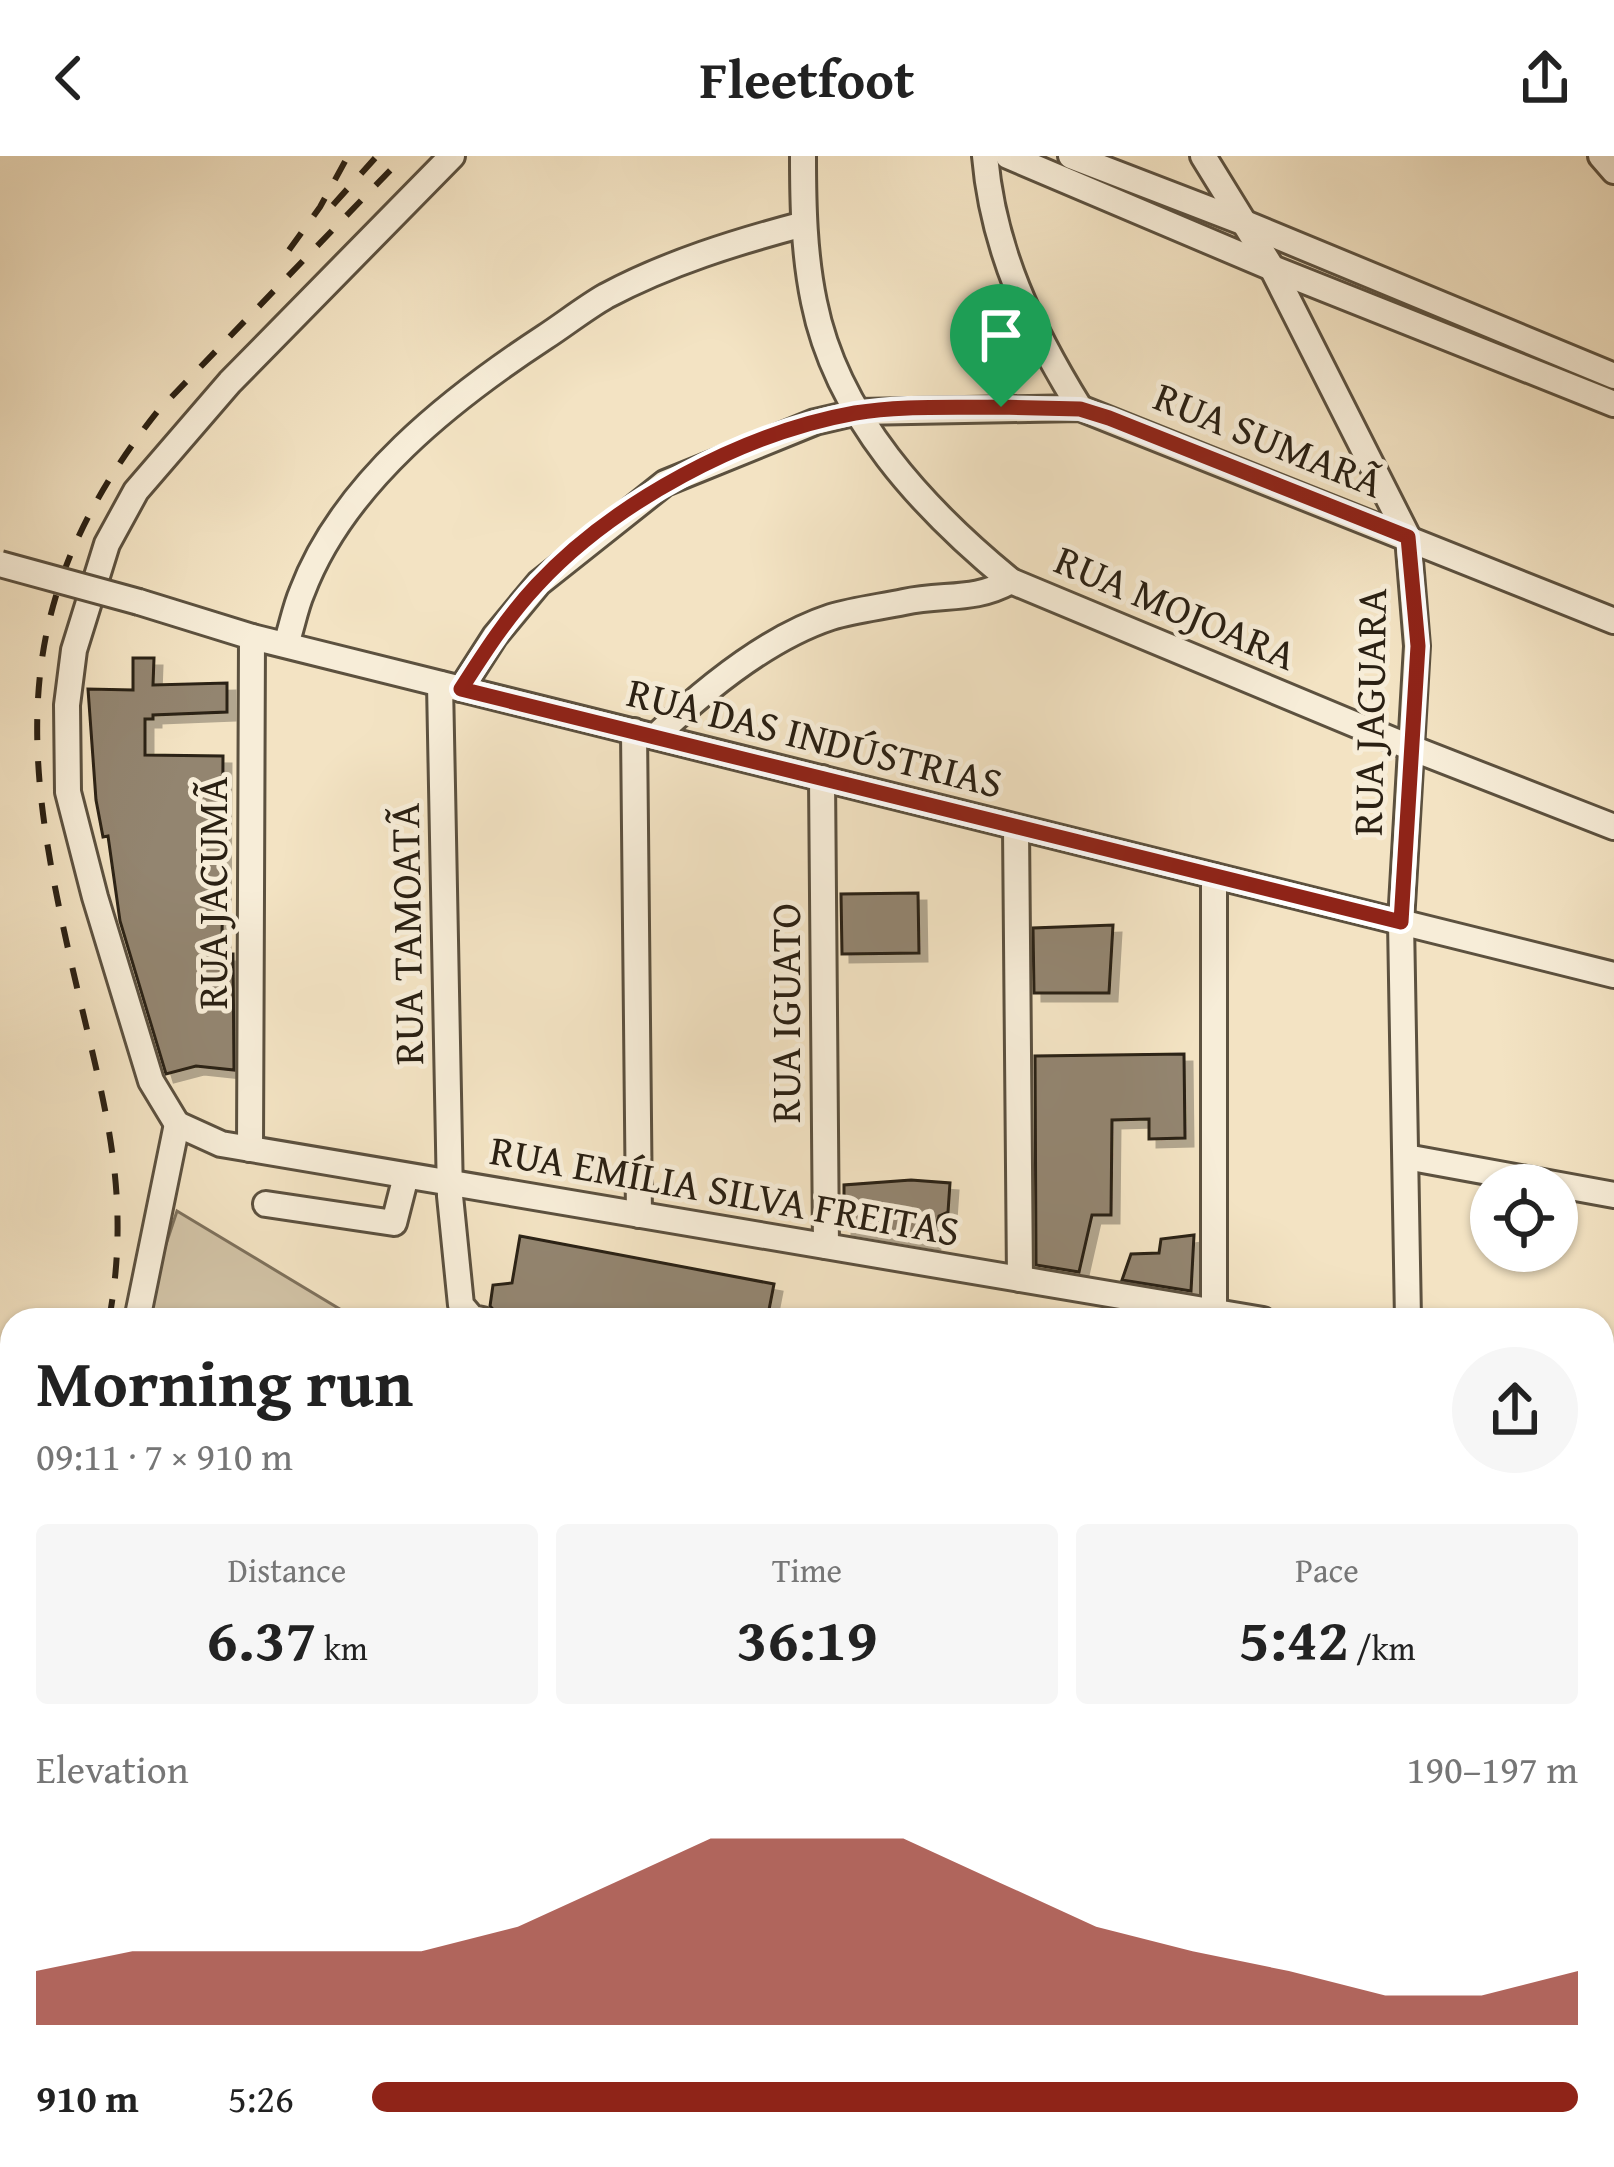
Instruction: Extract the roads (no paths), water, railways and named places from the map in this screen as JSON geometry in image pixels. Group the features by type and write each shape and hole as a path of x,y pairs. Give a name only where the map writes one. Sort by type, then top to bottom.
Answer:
{"street":[{"path":"140,1308 177,1124 151,1082 68,792 67,705 74,650 107,544 136,490 230,382 452,156"},
{"path":"803,156 804,224 814,305 824,340 858,412 906,483 964,542 1011,580"},
{"path":"450,686 539,583 665,483 795,429 858,412 1080,409 1018,296 995,231 985,156"},
{"path":"1008,156 1272,268 1614,404"},
{"path":"1071,156 1614,376"},
{"name":"RUA JAGUARA","path":"1203,156 1272,268 1408,537 1418,646 1401,922 1408,1308"},
{"path":"1601,156 1614,171"},
{"path":"286,644 302,590 335,530 427,424 482,379 605,297 729,244 804,224"},
{"name":"RUA SUMARÃ","path":"1080,409 1614,621"},
{"name":"RUA DAS INDÚSTRIAS","path":"0,565 251,637 1614,975"},
{"name":"RUA MOJOARA","path":"645,734 762,652 830,618 912,600 988,594 1011,580 1414,749 1614,827"},
{"name":"RUA JACUMÃ","path":"250,1149 251,637"},
{"name":"RUA TAMOATÃ","path":"450,686 450,1183 464,1308"},
{"path":"639,1215 645,734"},
{"name":"RUA IGUATO","path":"823,778 826,1246"},
{"path":"1016,828 1020,1279"},
{"path":"1214,876 1214,1308"},
{"name":"RUA EMÍLIA SILVA FREITAS","path":"177,1124 221,1144 1172,1308"},
{"path":"1406,1157 1614,1195"},
{"path":"266,1204 394,1223 406,1176"}],"railway":[{"path":"289,250 348,156"},
{"path":"333,205 377,156"},
{"path":"111,1308 118,1234 113,1156 60,912 38,761 38,691 49,623 71,554 106,484 157,412 404,156"}]}
